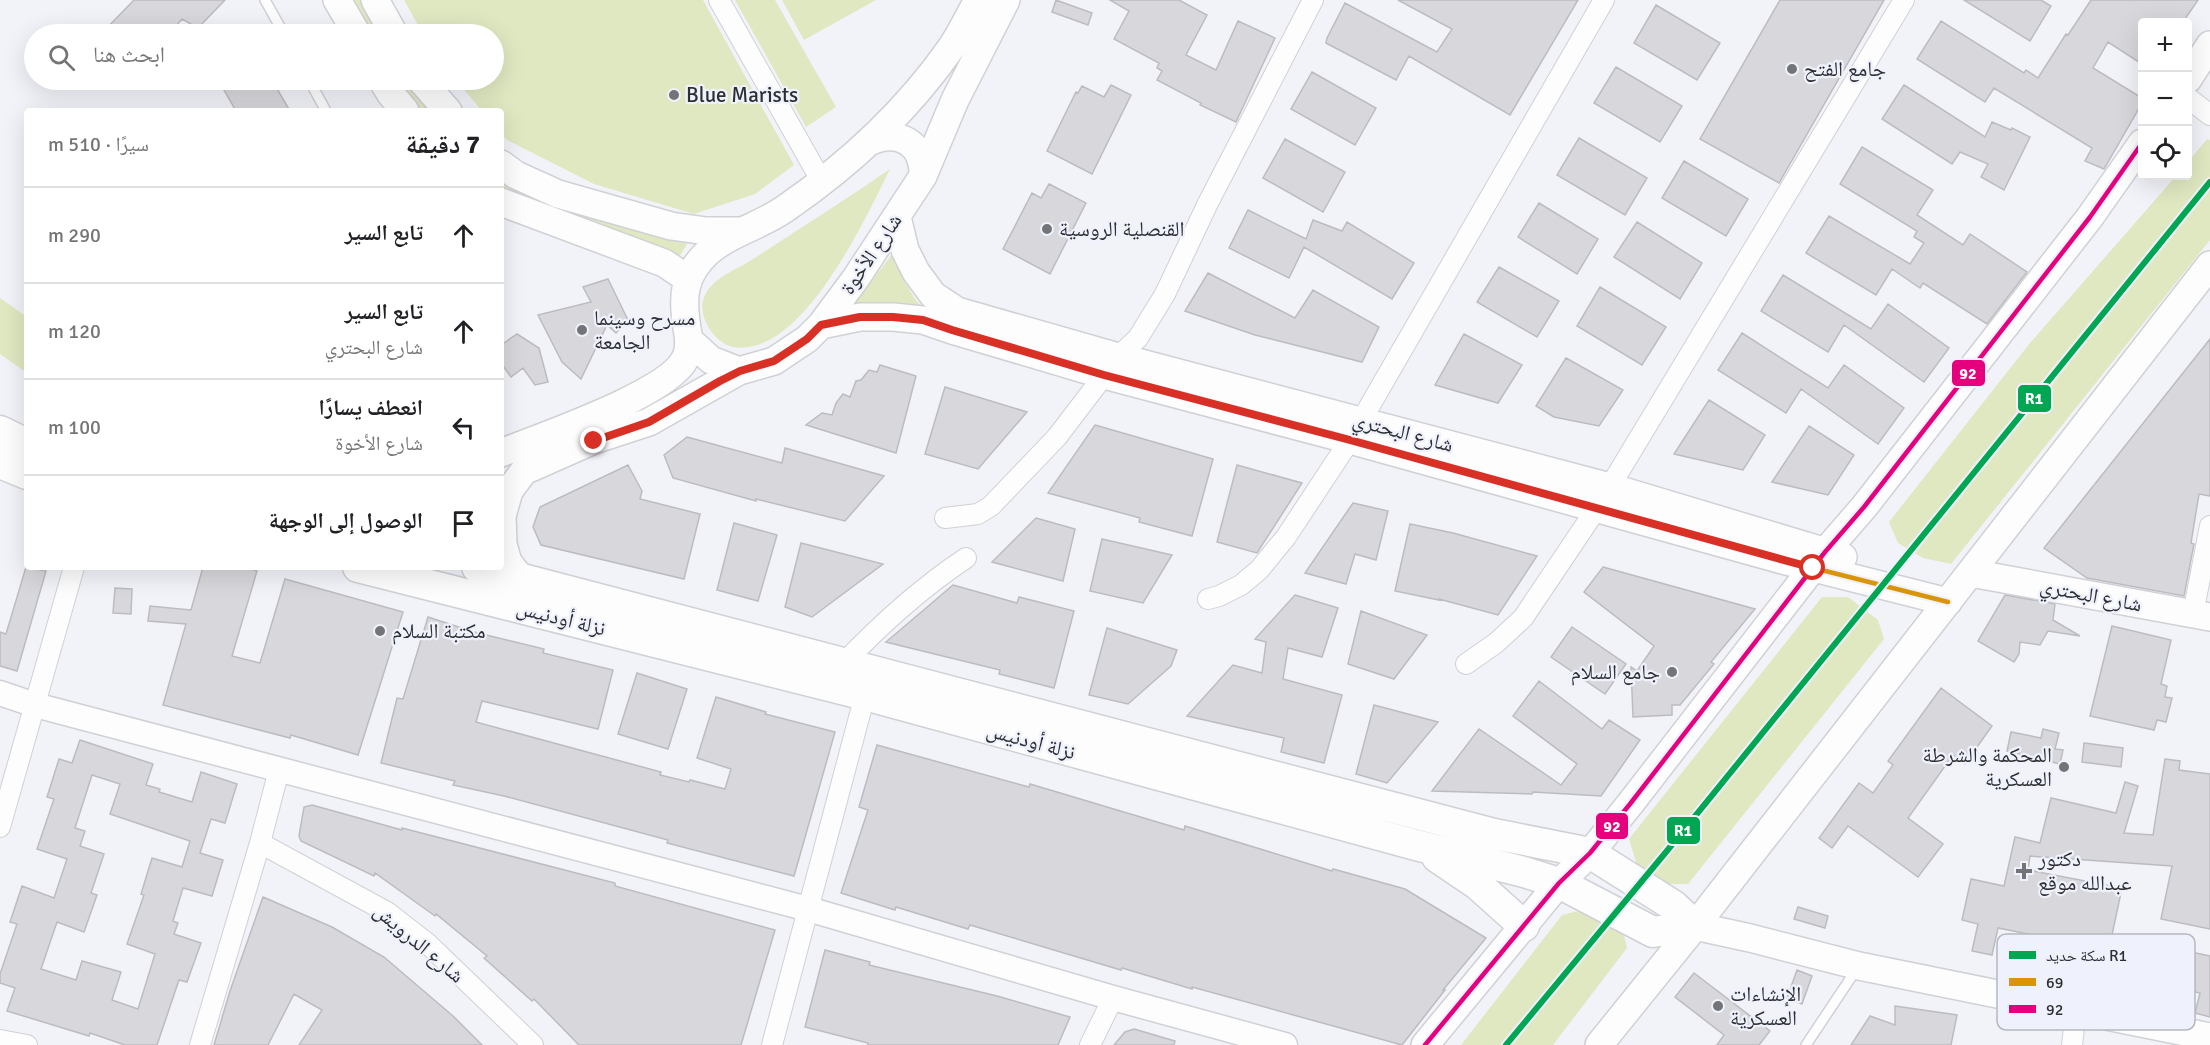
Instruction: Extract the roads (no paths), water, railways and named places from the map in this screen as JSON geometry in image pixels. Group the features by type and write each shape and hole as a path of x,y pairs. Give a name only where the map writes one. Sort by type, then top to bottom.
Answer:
{"main road":[{"path":"337,0 351,24"},
{"path":"375,0 388,24"},
{"path":"504,452 633,399 676,372 686,358 689,340 683,305 688,279 706,255 718,245 768,221 822,182 871,141 914,97 952,46 978,0"},
{"name":"شارع الأخوة","path":"504,509 509,491 524,471 594,441 649,422 740,371 760,366 783,356 807,339 821,325 923,176 955,100 1006,0"},
{"path":"2192,72 2210,45"},
{"path":"388,90 402,108"},
{"path":"430,90 445,108"},
{"path":"871,141 890,136 909,142 921,157 923,176"},
{"path":"1425,1045 1559,882 1590,853 2076,236 2138,149"},
{"path":"504,166 516,175 558,195 671,226 706,231 744,231"},
{"path":"504,203 664,263 688,279"},
{"path":"897,217 905,250 916,272 933,295 957,311 1111,366"},
{"path":"1599,1045 1695,926 2210,265"},
{"path":"821,325 860,317 923,320 952,330 1111,366"},
{"path":"689,340 711,360 740,371"},
{"name":"شارع البحتري","path":"1111,366 1603,497 1819,560 1960,587 2201,615"},
{"path":"0,431 24,443"},
{"path":"0,463 24,473"},
{"name":"شارع الأخوة","path":"504,548 508,562 522,580"},
{"name":"نزلة أودنيس","path":"370,570 865,695 1416,845 1524,872 1559,882 1653,932 1695,926"},
{"path":"487,570 1494,834 1590,853 1674,906 1695,926 1859,966 1997,994"},
{"path":"1416,845 1477,884 1524,926"},
{"path":"2175,1030 2210,1037"}],"street":[{"path":"719,0 822,182"},
{"path":"945,518 978,514 991,506 1058,437 1111,366 1138,338 1165,294 1208,203 1313,0"},
{"path":"1208,598 1219,596 1241,585 1259,570 1286,537 1357,431 1604,0"},
{"path":"1466,664 1496,643 1523,618 1603,497 1904,0"},
{"path":"2192,101 2208,110"},
{"path":"2201,615 2210,526"},
{"path":"843,664 870,636 940,576 966,558"},
{"path":"0,827 73,570"},
{"path":"0,693 35,705 808,909 1113,998 1285,1045"},
{"path":"776,1044 808,909 865,695"},
{"path":"200,1045 260,843 279,770"},
{"name":"شارع الدرويش","path":"260,843 360,896 401,922 428,944 533,1045"},
{"path":"1090,1045 1113,998"},
{"path":"2072,1045 2074,1030"},
{"path":"0,1040 27,1045"}],"lane":[{"path":"265,0 278,24"},
{"path":"314,90 324,108"},
{"path":"1806,1045 1859,966"}],"rail line":[{"name":"R1","path":"1506,1045 1666,852 2210,182"}],"place":[{"name":"جامع الفتح","path":"1792,69"},
{"name":"Blue Marists","path":"674,95"},
{"name":"القنصلية الروسية","path":"1047,229"},
{"name":"مسرح وسينما الجامعة","path":"582,330"},
{"name":"مكتبة السلام","path":"380,631"},
{"name":"جامع السلام","path":"1672,672"},
{"name":"المحكمة والشرطة العسكرية","path":"2064,767"},
{"name":"دكتور عبدالله موقع","path":"2024,871"},
{"name":"الإنشاءات العسكرية","path":"1718,1006"}]}
